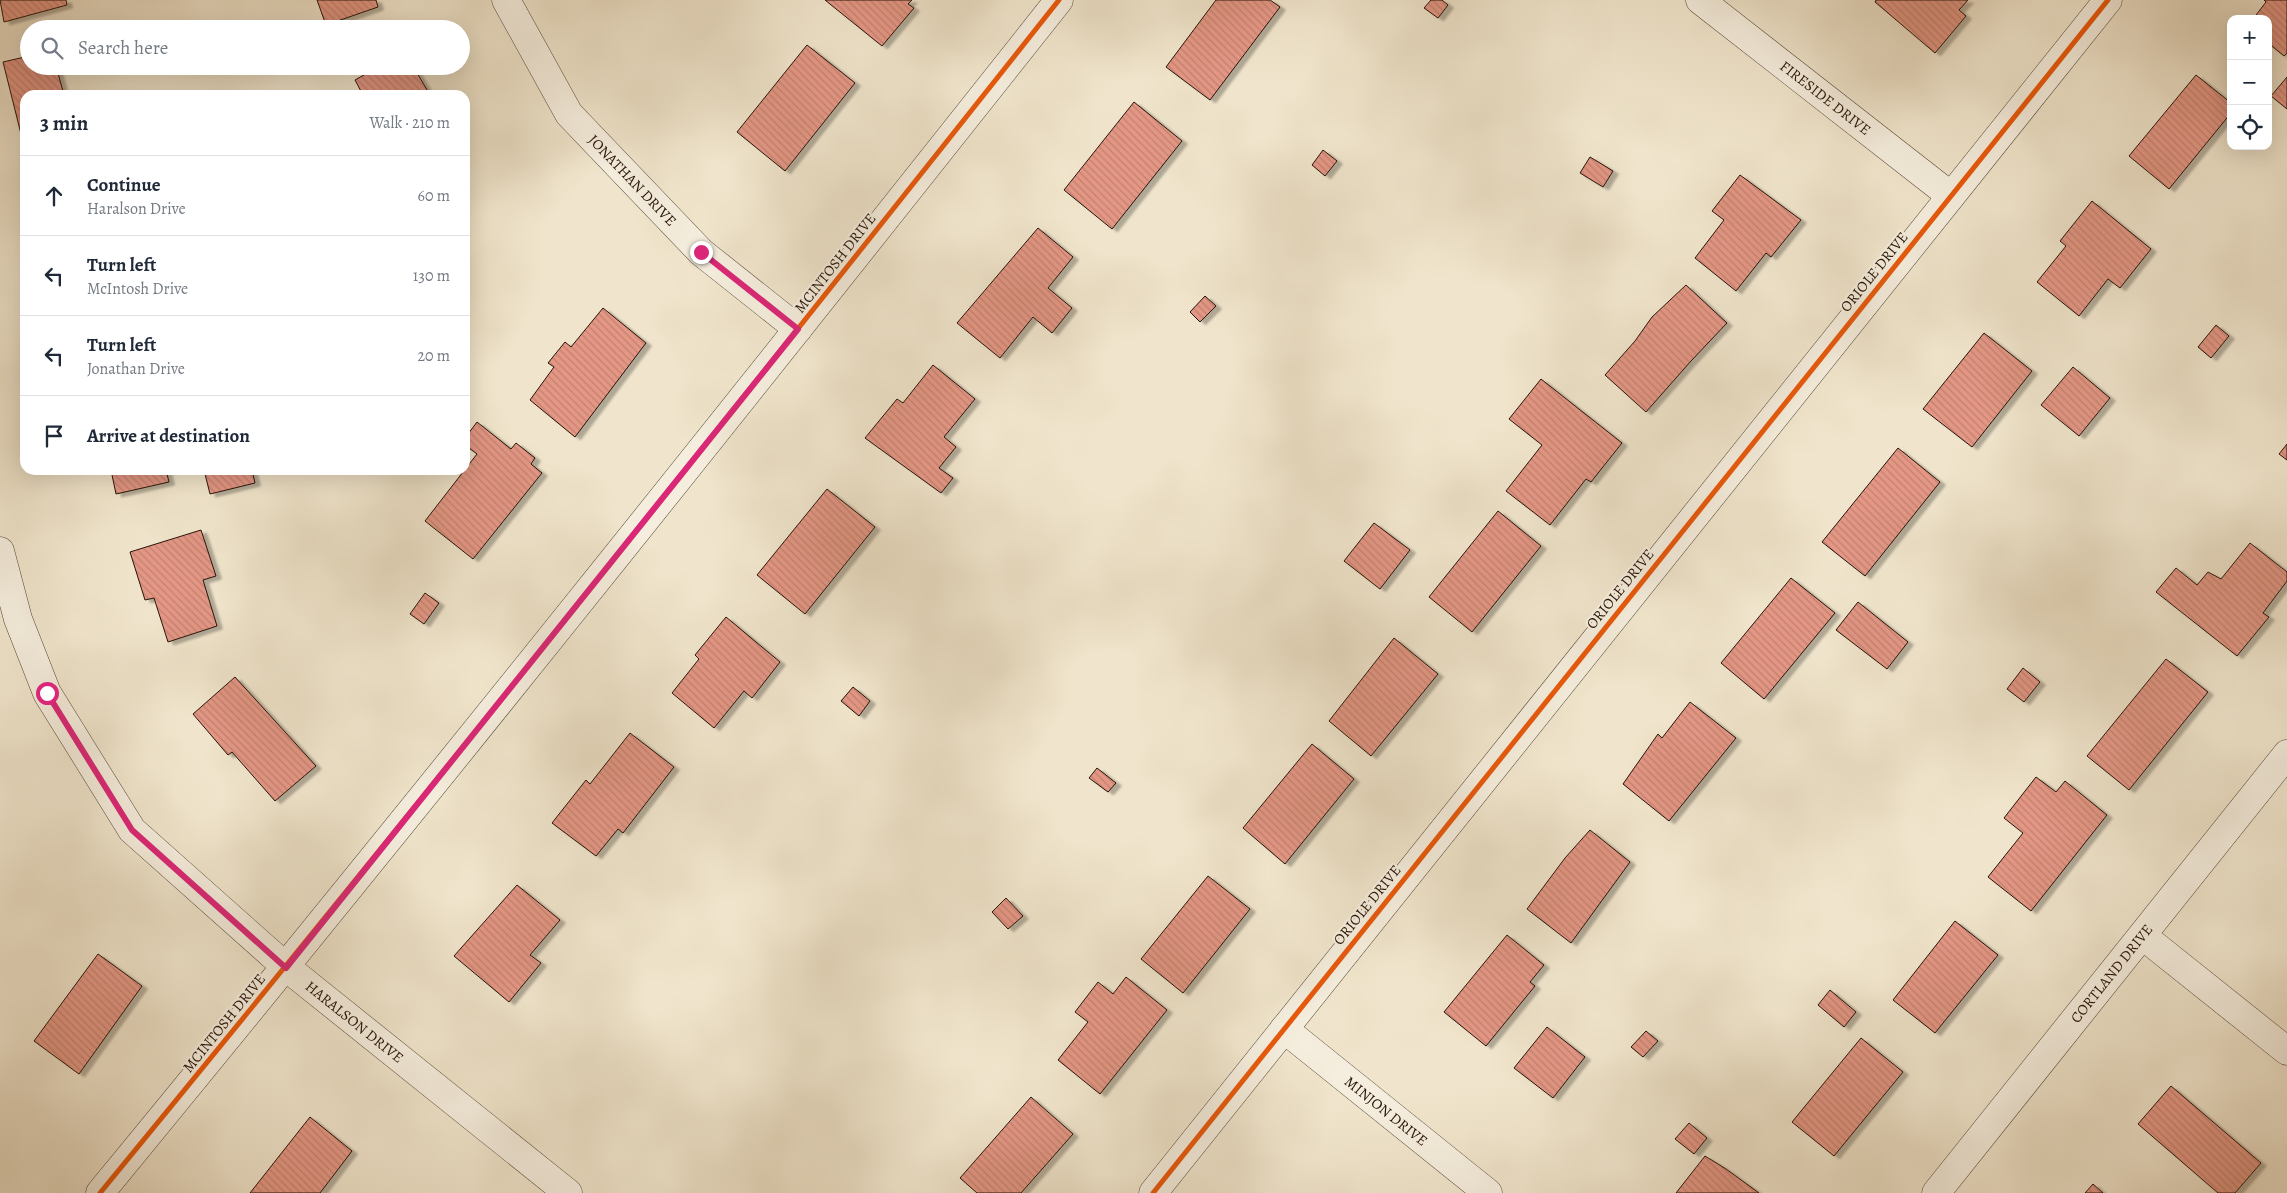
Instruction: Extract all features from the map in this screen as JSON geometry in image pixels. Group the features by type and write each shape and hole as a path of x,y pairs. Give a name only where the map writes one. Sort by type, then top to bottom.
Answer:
{"street":[{"name":"JONATHAN DRIVE","path":"506,0 569,114 701,252 798,329"},
{"name":"MCINTOSH DRIVE","path":"100,1193 286,968 1059,0"},
{"name":"FIRESIDE DRIVE","path":"1700,0 1951,196"},
{"name":"ORIOLE DRIVE","path":"1153,1193 2108,0"},
{"name":"HARALSON DRIVE","path":"0,551 18,619 47,693 132,830 286,968 568,1193"},
{"name":"CORTLAND DRIVE","path":"1936,1193 2287,754"},
{"path":"2142,936 2287,1051"},
{"name":"MINJON DRIVE","path":"1284,1029 1488,1193"}],"building":[{"path":"0,0 66,0 67,5 4,22"},
{"path":"317,0 376,0 378,7 340,20 324,20"},
{"path":"825,0 912,0 908,4 914,8 882,46"},
{"path":"1216,0 1270,0 1280,7 1210,100 1166,67"},
{"path":"1431,0 1442,0 1448,5 1438,18 1424,8"},
{"path":"1876,0 1968,0 1959,10 1966,16 1935,53 1875,2"},
{"path":"2264,0 2287,0 2287,53 2284,56 2272,46 2272,15 2256,15 2266,2"},
{"path":"807,45 855,83 785,171 737,132"},
{"path":"20,58 20,75 58,75 63,90 20,90 20,130 3,62"},
{"path":"364,75 418,75 427,90 360,90 355,80"},
{"path":"2196,75 2227,100 2227,118 2169,189 2129,156"},
{"path":"2287,77 2287,109 2272,95"},
{"path":"1134,102 1182,141 1112,229 1064,190"},
{"path":"1323,150 1337,161 1325,176 1312,165"},
{"path":"1590,157 1613,171 1603,187 1580,173"},
{"path":"1740,175 1801,220 1771,257 1766,253 1736,291 1695,258 1724,220 1712,211"},
{"path":"2092,201 2151,249 2120,288 2108,279 2079,316 2037,282 2066,246 2060,241"},
{"path":"1038,228 1073,257 1048,288 1072,308 1052,333 1033,317 1000,358 957,323"},
{"path":"1686,285 1727,323 1646,412 1605,375 1635,341 1652,317"},
{"path":"1205,296 1216,306 1200,322 1190,312"},
{"path":"603,308 646,343 575,437 530,400 554,367 548,363 565,342 571,347"},
{"path":"2216,325 2229,336 2211,358 2198,347"},
{"path":"1984,333 2032,371 1972,447 1923,409"},
{"path":"933,365 975,399 944,437 956,447 939,468 953,478 941,493 865,438 897,399 903,403"},
{"path":"2073,367 2110,398 2079,436 2041,405"},
{"path":"1541,379 1622,443 1591,482 1586,479 1550,525 1506,491 1542,445 1509,419"},
{"path":"477,422 511,449 516,443 535,458 531,464 542,473 473,559 425,521 461,475 470,475 470,463 477,454 470,449 470,431"},
{"path":"2287,444 2287,460 2279,454"},
{"path":"1898,448 1940,482 1865,576 1822,542"},
{"path":"112,475 167,475 169,482 116,494"},
{"path":"205,475 253,475 255,483 210,494"},
{"path":"827,489 875,527 805,614 757,575"},
{"path":"1498,511 1541,546 1472,632 1429,597"},
{"path":"1374,523 1410,550 1380,589 1344,561"},
{"path":"201,530 216,576 203,580 217,626 168,642 154,598 145,600 130,552"},
{"path":"2250,543 2287,572 2287,581 2263,613 2269,617 2237,656 2156,592 2176,568 2197,585 2208,572 2221,579"},
{"path":"1791,578 1835,613 1764,699 1721,663"},
{"path":"425,593 439,603 424,624 410,614"},
{"path":"1858,602 1908,642 1887,669 1836,630"},
{"path":"726,617 780,662 752,698 744,691 714,728 672,693 699,659 695,655"},
{"path":"1394,638 1438,674 1371,756 1329,721"},
{"path":"2166,659 2208,692 2129,790 2087,756"},
{"path":"2023,668 2040,682 2024,702 2007,689"},
{"path":"235,677 316,766 275,801 232,752 228,755 193,714"},
{"path":"853,687 870,701 859,716 841,701"},
{"path":"1690,702 1736,738 1669,821 1623,784 1658,734 1662,738"},
{"path":"630,733 674,767 623,833 618,829 596,856 552,823 586,780 590,784"},
{"path":"1312,744 1354,779 1285,864 1243,828"},
{"path":"1097,768 1116,783 1108,792 1089,778"},
{"path":"2036,777 2056,792 2065,781 2107,815 2031,911 1988,877 2023,833 2004,818"},
{"path":"1590,830 1630,862 1571,943 1527,909 1565,858"},
{"path":"1208,876 1250,909 1183,993 1141,959"},
{"path":"517,885 560,920 530,955 541,963 509,1002 454,956"},
{"path":"1006,898 1023,916 1008,929 992,912"},
{"path":"1955,921 1998,955 1935,1033 1893,1000"},
{"path":"1507,935 1544,965 1530,982 1535,986 1486,1046 1444,1012"},
{"path":"98,954 142,986 79,1074 34,1041"},
{"path":"1126,977 1167,1010 1100,1094 1058,1060 1088,1022 1075,1012 1098,982 1113,994"},
{"path":"1830,990 1856,1012 1844,1027 1818,1005"},
{"path":"1547,1027 1585,1057 1553,1098 1514,1068"},
{"path":"1646,1031 1658,1041 1643,1057 1631,1047"},
{"path":"1861,1038 1903,1072 1834,1156 1792,1122"},
{"path":"2171,1086 2261,1163 2235,1193 2218,1193 2138,1124"},
{"path":"1031,1097 1073,1134 1021,1193 977,1193 960,1178"},
{"path":"310,1117 352,1151 320,1193 250,1193"},
{"path":"1689,1123 1707,1138 1694,1154 1675,1139"},
{"path":"1705,1156 1726,1169 1759,1193 1676,1193"},
{"path":"2093,1184 2103,1193 2085,1193"}],"cycle path":[{"path":"100,1193 582,599 1059,0"},
{"path":"1153,1193 2108,0"}],"route":[{"path":"47,693 132,830 286,968 798,329 701,252"}]}
